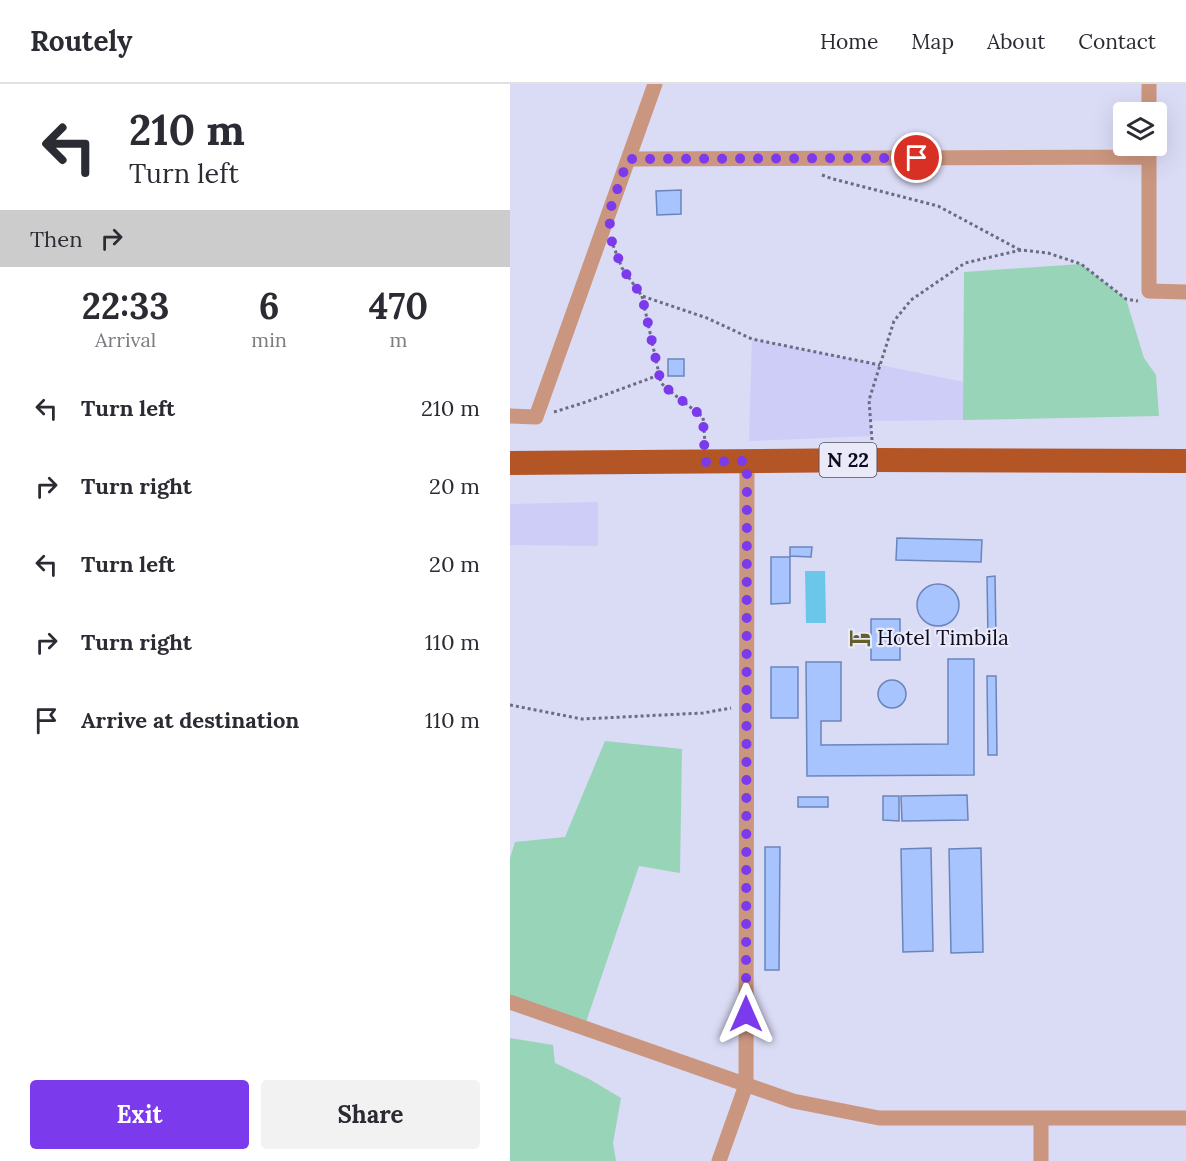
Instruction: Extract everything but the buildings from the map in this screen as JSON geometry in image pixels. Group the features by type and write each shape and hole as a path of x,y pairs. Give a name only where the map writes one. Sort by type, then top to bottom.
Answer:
{"main road":[{"name":"N 22","path":"510,463 873,460 1186,461"}],"street":[{"path":"510,416 536,417 655,84"},
{"path":"1149,84 1149,102"},
{"path":"628,159 1113,152"},
{"path":"1149,156 1149,291 1186,292"},
{"path":"719,1161 746,1085 747,461"},
{"path":"510,1002 793,1101 879,1118 1186,1118"},
{"path":"1041,1118 1041,1161"}],"path":[{"path":"822,175 833,180 938,206 1021,250"},
{"path":"609,213 611,239 618,258 622,268 642,296 661,383 703,417 705,462"},
{"path":"873,460 869,400 894,321 911,300 965,263 1021,250 1048,253 1081,264 1126,299 1145,302"},
{"path":"642,296 707,318 752,339 880,365"},
{"path":"536,417 586,402 659,375"},
{"path":"510,705 582,719 703,713 747,705"}],"shaded area":[{"path":"752,339 964,382 963,420 870,421 872,436 749,441"},
{"path":"598,502 598,546 510,545 510,504"},
{"path":"805,571 825,571 826,623 806,623"}],"green space":[{"path":"1081,264 1126,299 1144,358 1156,375 1159,416 963,420 964,272"},
{"path":"605,741 682,749 680,873 639,866 584,1028 510,1002 510,858 515,842 565,837"},
{"path":"510,1038 553,1045 555,1063 621,1098 613,1143 616,1161 510,1161"}],"place":[{"name":"Hotel Timbila","path":"860,638"}],"route":[{"path":"746,1014 747,461 705,462 703,417 661,383 642,296 622,268 616,253 611,239 609,213 628,159 917,158"}]}
